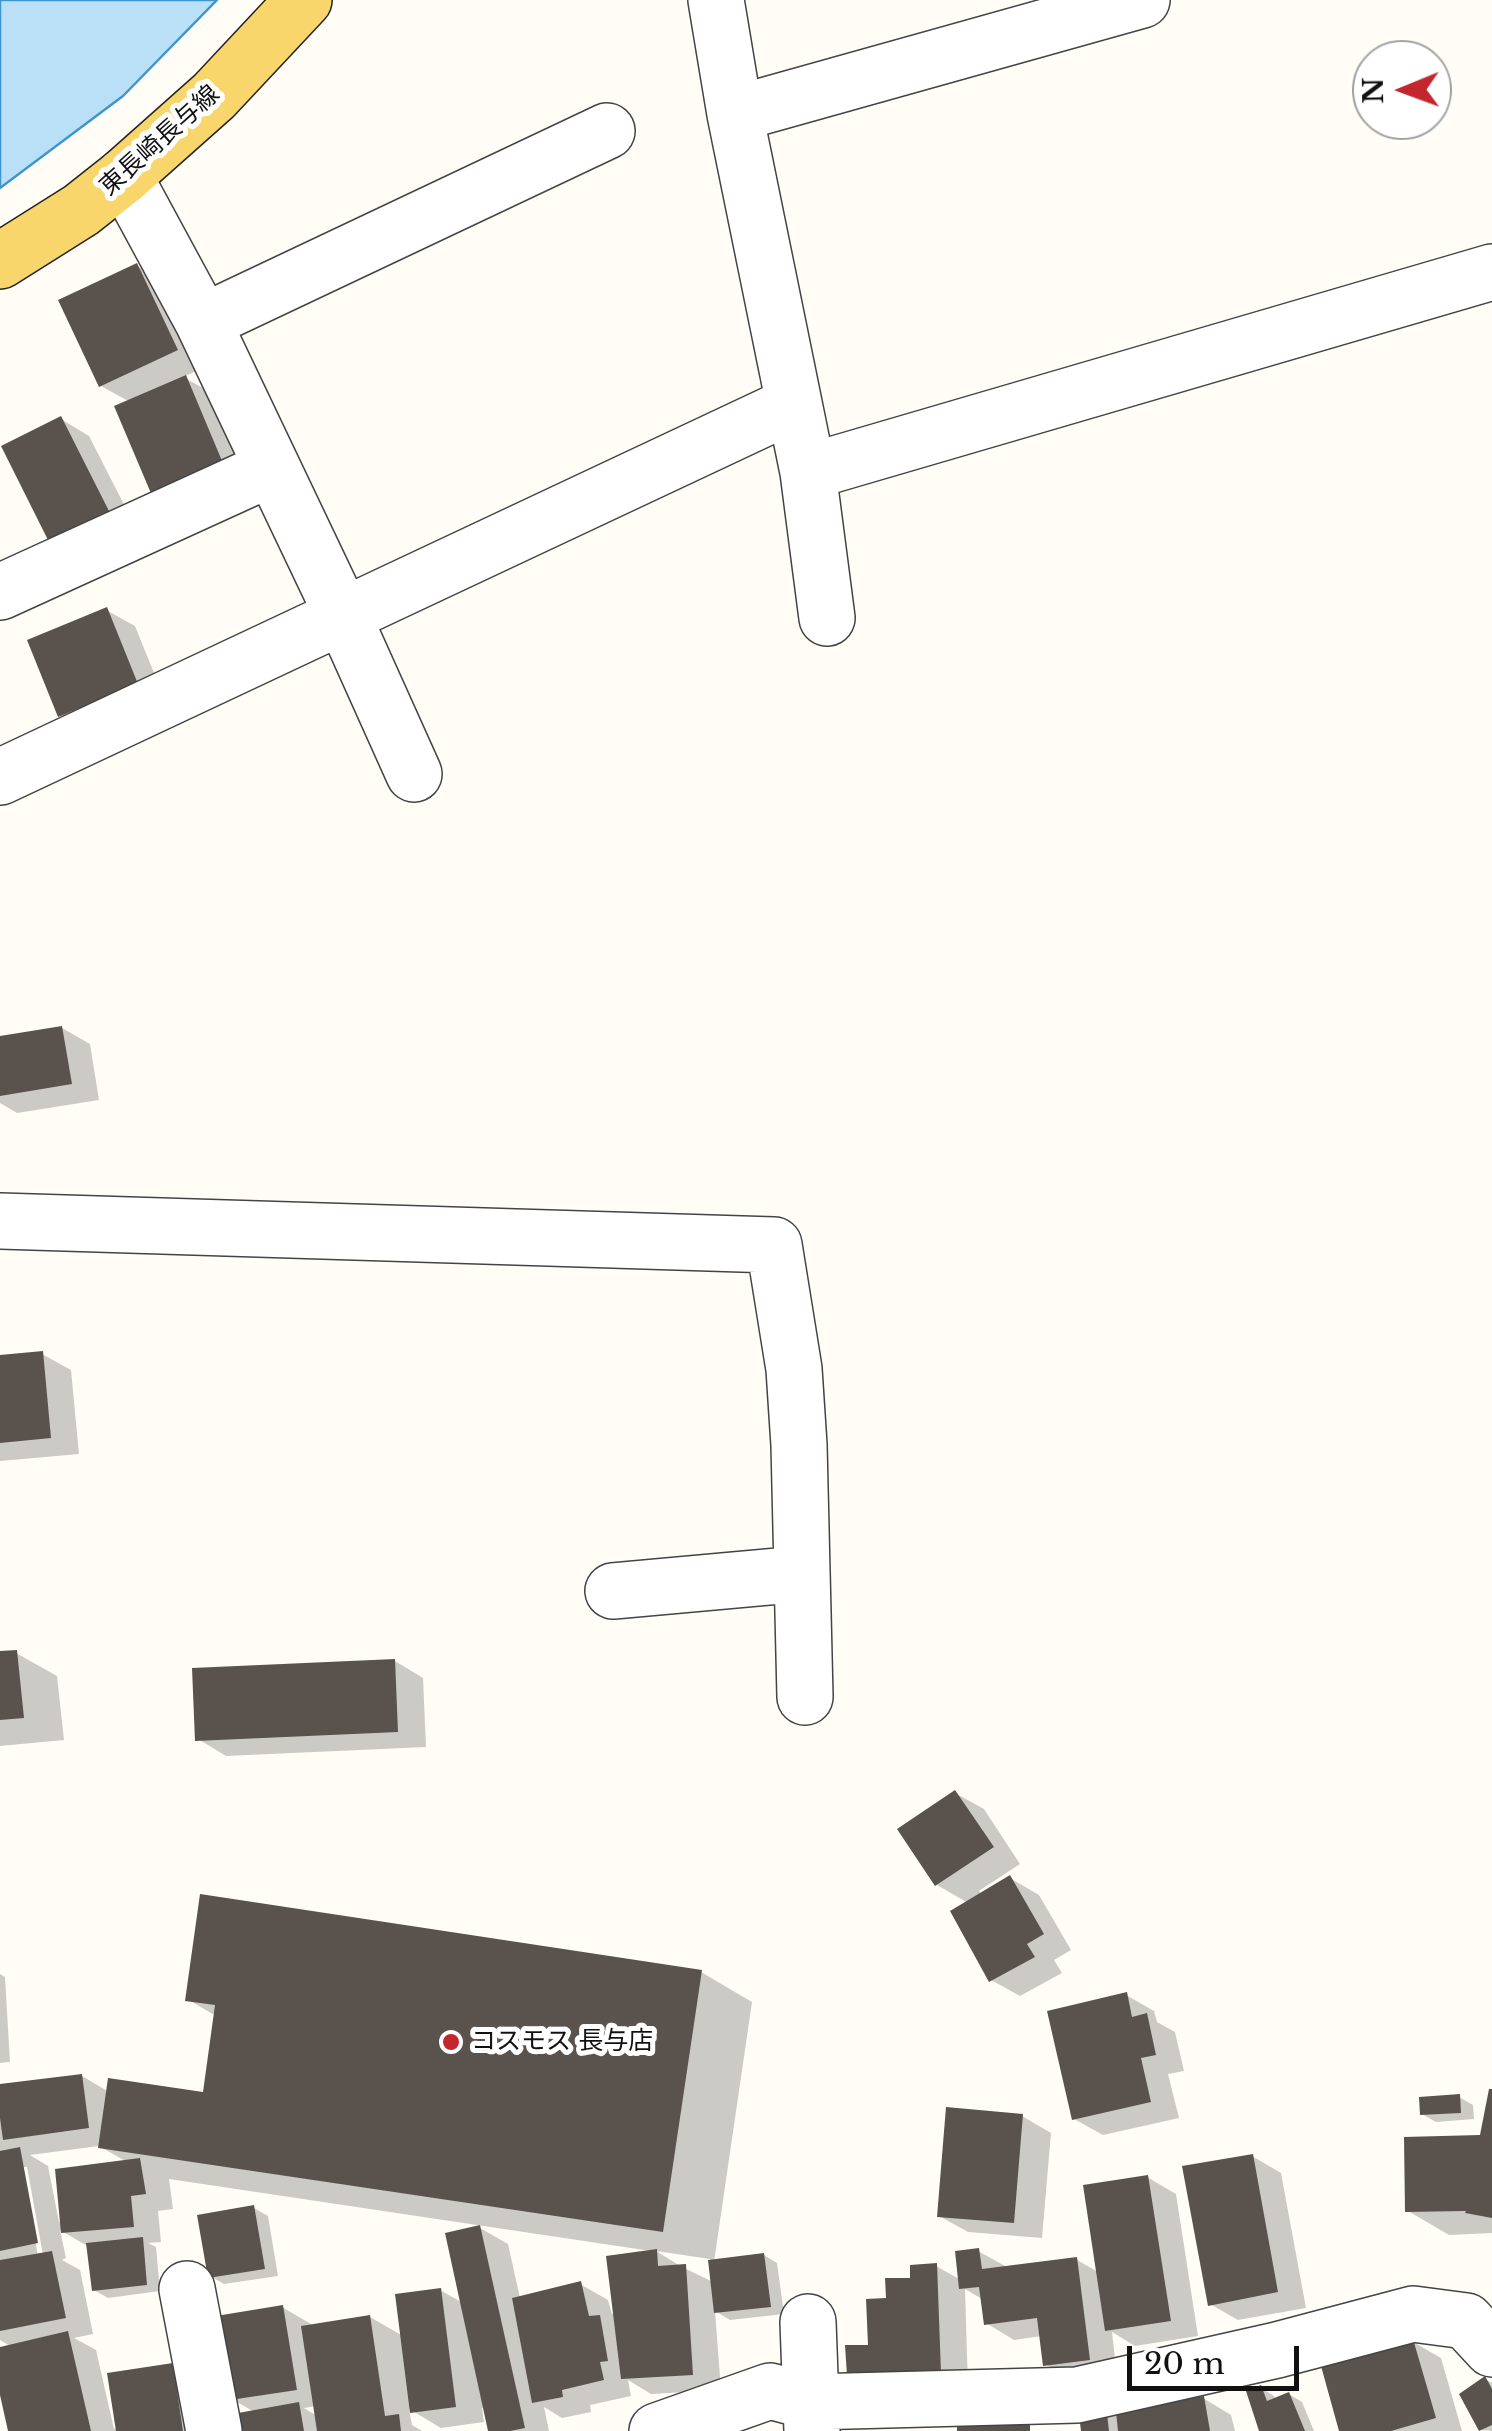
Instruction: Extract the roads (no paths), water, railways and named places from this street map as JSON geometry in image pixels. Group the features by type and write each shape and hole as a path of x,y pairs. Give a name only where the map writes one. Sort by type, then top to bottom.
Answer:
{"main road":[{"name":"東長崎長与線","path":"0,260 80,210 124,176 214,96 304,0"}],"street":[{"path":"716,0 735,114 808,472 826,618"},
{"path":"735,114 1142,0"},
{"path":"203,322 607,131"},
{"path":"124,176 203,322 414,774"},
{"path":"808,472 1492,272"},
{"path":"0,777 794,404"},
{"path":"0,592 272,468"},
{"path":"0,1221 774,1245 794,1369 805,1697"},
{"path":"612,1591 801,1574"},
{"path":"187,2289 214,2431"},
{"path":"657,2431 770,2391 811,2417 1077,2394 1278,2350 1413,2314 1466,2322 1492,2348"},
{"path":"808,2322 811,2417"}],"water":[{"path":"0,0 217,0 123,96 0,188"}],"place":[{"name":"コスモス 長与店","path":"451,2042"}]}
